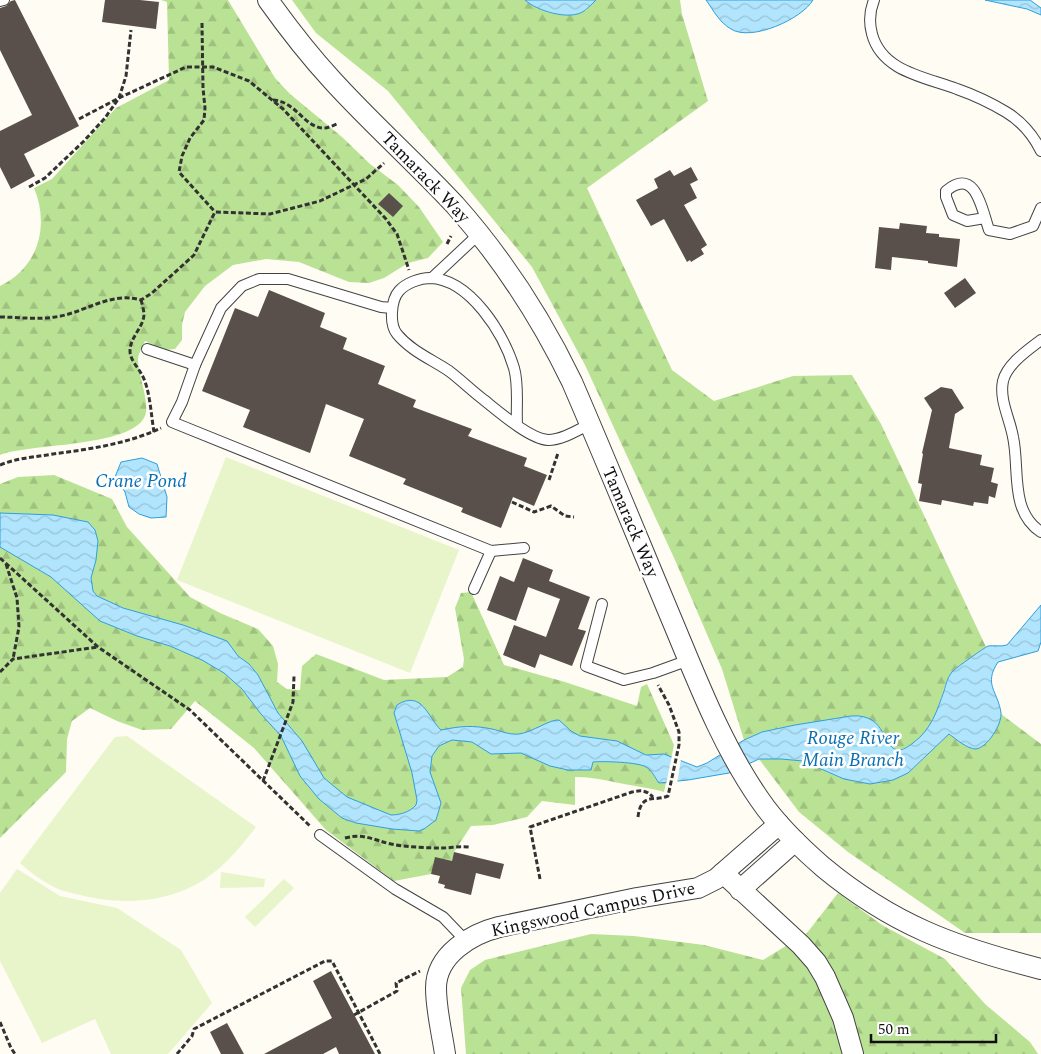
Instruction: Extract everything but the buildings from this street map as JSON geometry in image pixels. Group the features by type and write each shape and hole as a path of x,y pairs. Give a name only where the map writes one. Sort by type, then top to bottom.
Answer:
{"street":[{"name":"Tamarack Way","path":"268,0 300,44 332,80 433,182 479,234 516,284 564,366 717,725 751,786 779,824 795,841 848,887 872,904 908,924 967,949 1041,969"},
{"name":"Kingswood Campus Drive","path":"445,1054 438,1005 437,981 443,965 466,940 482,932 499,927 637,898 692,890 710,883 779,824"},
{"path":"740,890 795,841"},
{"path":"723,873 801,945 816,962 825,977 843,1018 853,1054"}],"lane":[{"path":"874,0 870,20 873,40 880,52 889,61 908,72 958,89 1007,112 1032,134 1041,151"},
{"path":"985,218 989,230 1010,234 1033,226 1041,208"},
{"path":"432,278 479,234"},
{"path":"517,424 514,369 508,352 495,327 468,295 454,285 432,278 420,279 398,291 392,308 391,321 396,333 418,354 449,372 529,434 548,440 565,436 590,424"},
{"path":"392,308 380,308 288,279 259,279 242,286 221,308 172,422 491,551 524,548"},
{"path":"1040,531 1030,520 1019,496 1015,446 1002,386 1007,371 1041,340"},
{"path":"147,349 195,365"},
{"path":"474,589 491,551"},
{"path":"602,604 586,666 624,680 653,673 689,660"},
{"path":"320,835 395,889 443,917 466,940"}],"path":[{"path":"202,23 204,120 190,138 182,156 179,172 215,212 270,214 320,201 366,179 384,163"},
{"path":"29,187 45,178 83,142 105,118 119,98 126,76 131,30"},
{"path":"79,119 186,67 213,67 249,81 283,109 376,208 396,234 409,270"},
{"path":"272,100 282,100 290,105 310,124 325,128 337,124"},
{"path":"142,300 194,256 215,212"},
{"path":"0,317 55,317 116,298 130,296 142,300"},
{"path":"142,300 144,314 133,336 130,352 133,362 143,376 154,432"},
{"path":"0,465 27,458 102,447 154,432 172,422"},
{"path":"549,480 558,453"},
{"path":"512,502 534,512 551,506 565,516 574,517"},
{"path":"0,558 98,647 190,710 320,835 338,842 355,835 370,837 391,844 443,848 470,847"},
{"path":"0,672 13,659 19,627 17,598 6,563"},
{"path":"13,659 98,647"},
{"path":"263,781 292,702 294,676"},
{"path":"638,817 644,801 653,797 664,798 669,793 679,746 680,732 669,705 656,681"},
{"path":"540,879 530,827 640,790 648,792 653,797"},
{"path":"177,1054 192,1036 194,1029 325,961 332,961 380,1054"},
{"path":"354,1015 397,991 396,983 421,971"},
{"path":"0,1022 15,1054"}],"green space":[{"path":"161,0 228,0 275,78 290,94 342,137 370,164 398,185 419,207 443,242 428,258 408,263 384,278 369,283 349,282 299,262 266,259 233,265 205,286 185,312 182,325 182,340 175,349 164,350 145,341 138,359 146,400 146,412 139,424 125,432 105,438 14,451 0,455 0,286 24,268 32,257 37,245 41,217 39,202 34,188 52,179 116,108 169,80 167,2"},
{"path":"292,0 525,0 530,4 585,11 596,0 680,0 682,14 708,101 587,188 672,370 714,401 793,376 852,375 881,424 986,647 960,665 951,674 934,718 922,736 910,745 897,750 890,745 879,726 851,716 762,732 744,740 722,669 675,560 585,365 532,267 388,91 316,33"},
{"path":"226,457 459,550 410,673 177,580"},
{"path":"54,475 112,499 127,527 190,597 220,613 258,629 273,646 278,664 277,682 287,689 300,690 302,666 316,654 384,680 447,677 463,667 464,659 455,608 461,593 471,592 504,665 565,682 637,706 641,687 647,684 674,745 664,792 600,779 575,777 575,805 542,801 527,817 493,825 471,826 454,852 452,861 431,874 394,881 326,830 254,748 195,701 171,729 142,730 90,708 72,721 67,739 66,772 0,838 0,484 18,477"},
{"path":"1001,714 1041,744 1041,933 965,933 848,852 799,812 759,759 803,761 844,779 908,773 949,734 968,747 995,732"},
{"path":"127,736 256,827 236,852 213,874 195,885 166,896 137,901 106,900 91,898 57,888 32,873 20,863 115,737"},
{"path":"17,869 60,896 117,908 181,950 212,1003 168,1054 111,1054 95,1019 42,1043 0,961 0,893"},
{"path":"221,872 265,879 264,887 220,888"},
{"path":"284,879 294,888 255,927 245,917"},
{"path":"838,893 882,925 945,959 985,1004 1030,1042 1038,1054 466,1054 461,988 470,970 485,960 591,934 634,936 704,945 763,960 807,933"}],"water":[{"path":"525,0 596,0 578,14 562,15 537,8"},
{"path":"706,0 813,0 807,7 787,21 763,31 751,33 731,29 723,23"},
{"path":"985,0 1030,0 1041,8 1041,15 1027,9"},
{"name":"Crane Pond","path":"142,458 157,464 167,497 166,517 151,518 139,514 129,507 125,492 115,477 121,462"},
{"name":"Rouge River Main Branch","path":"0,513 53,515 88,522 95,530 98,541 96,560 91,578 93,591 97,596 123,608 183,625 227,641 238,656 249,664 258,675 278,713 302,741 324,778 347,797 391,815 411,810 416,805 417,800 412,773 394,713 397,705 406,701 413,700 424,707 441,730 472,727 519,734 551,721 559,720 580,736 617,741 646,755 664,754 697,767 762,732 851,716 872,720 883,732 890,745 894,749 900,750 913,743 929,726 939,706 948,678 953,671 988,646 1007,645 1041,605 1041,642 1038,651 998,662 994,670 992,682 1001,718 993,734 985,744 973,749 949,734 908,773 893,780 870,784 844,779 803,761 759,759 729,773 659,783 652,772 642,765 593,762 591,770 568,770 550,766 521,753 491,754 472,742 452,740 439,746 432,756 430,772 441,803 436,820 419,831 392,829 356,823 342,818 319,799 300,776 281,736 242,689 224,673 202,660 170,646 137,636 100,621 51,577 0,547"}],"pier":[{"path":"672,755 681,759 677,784 666,785"}]}
